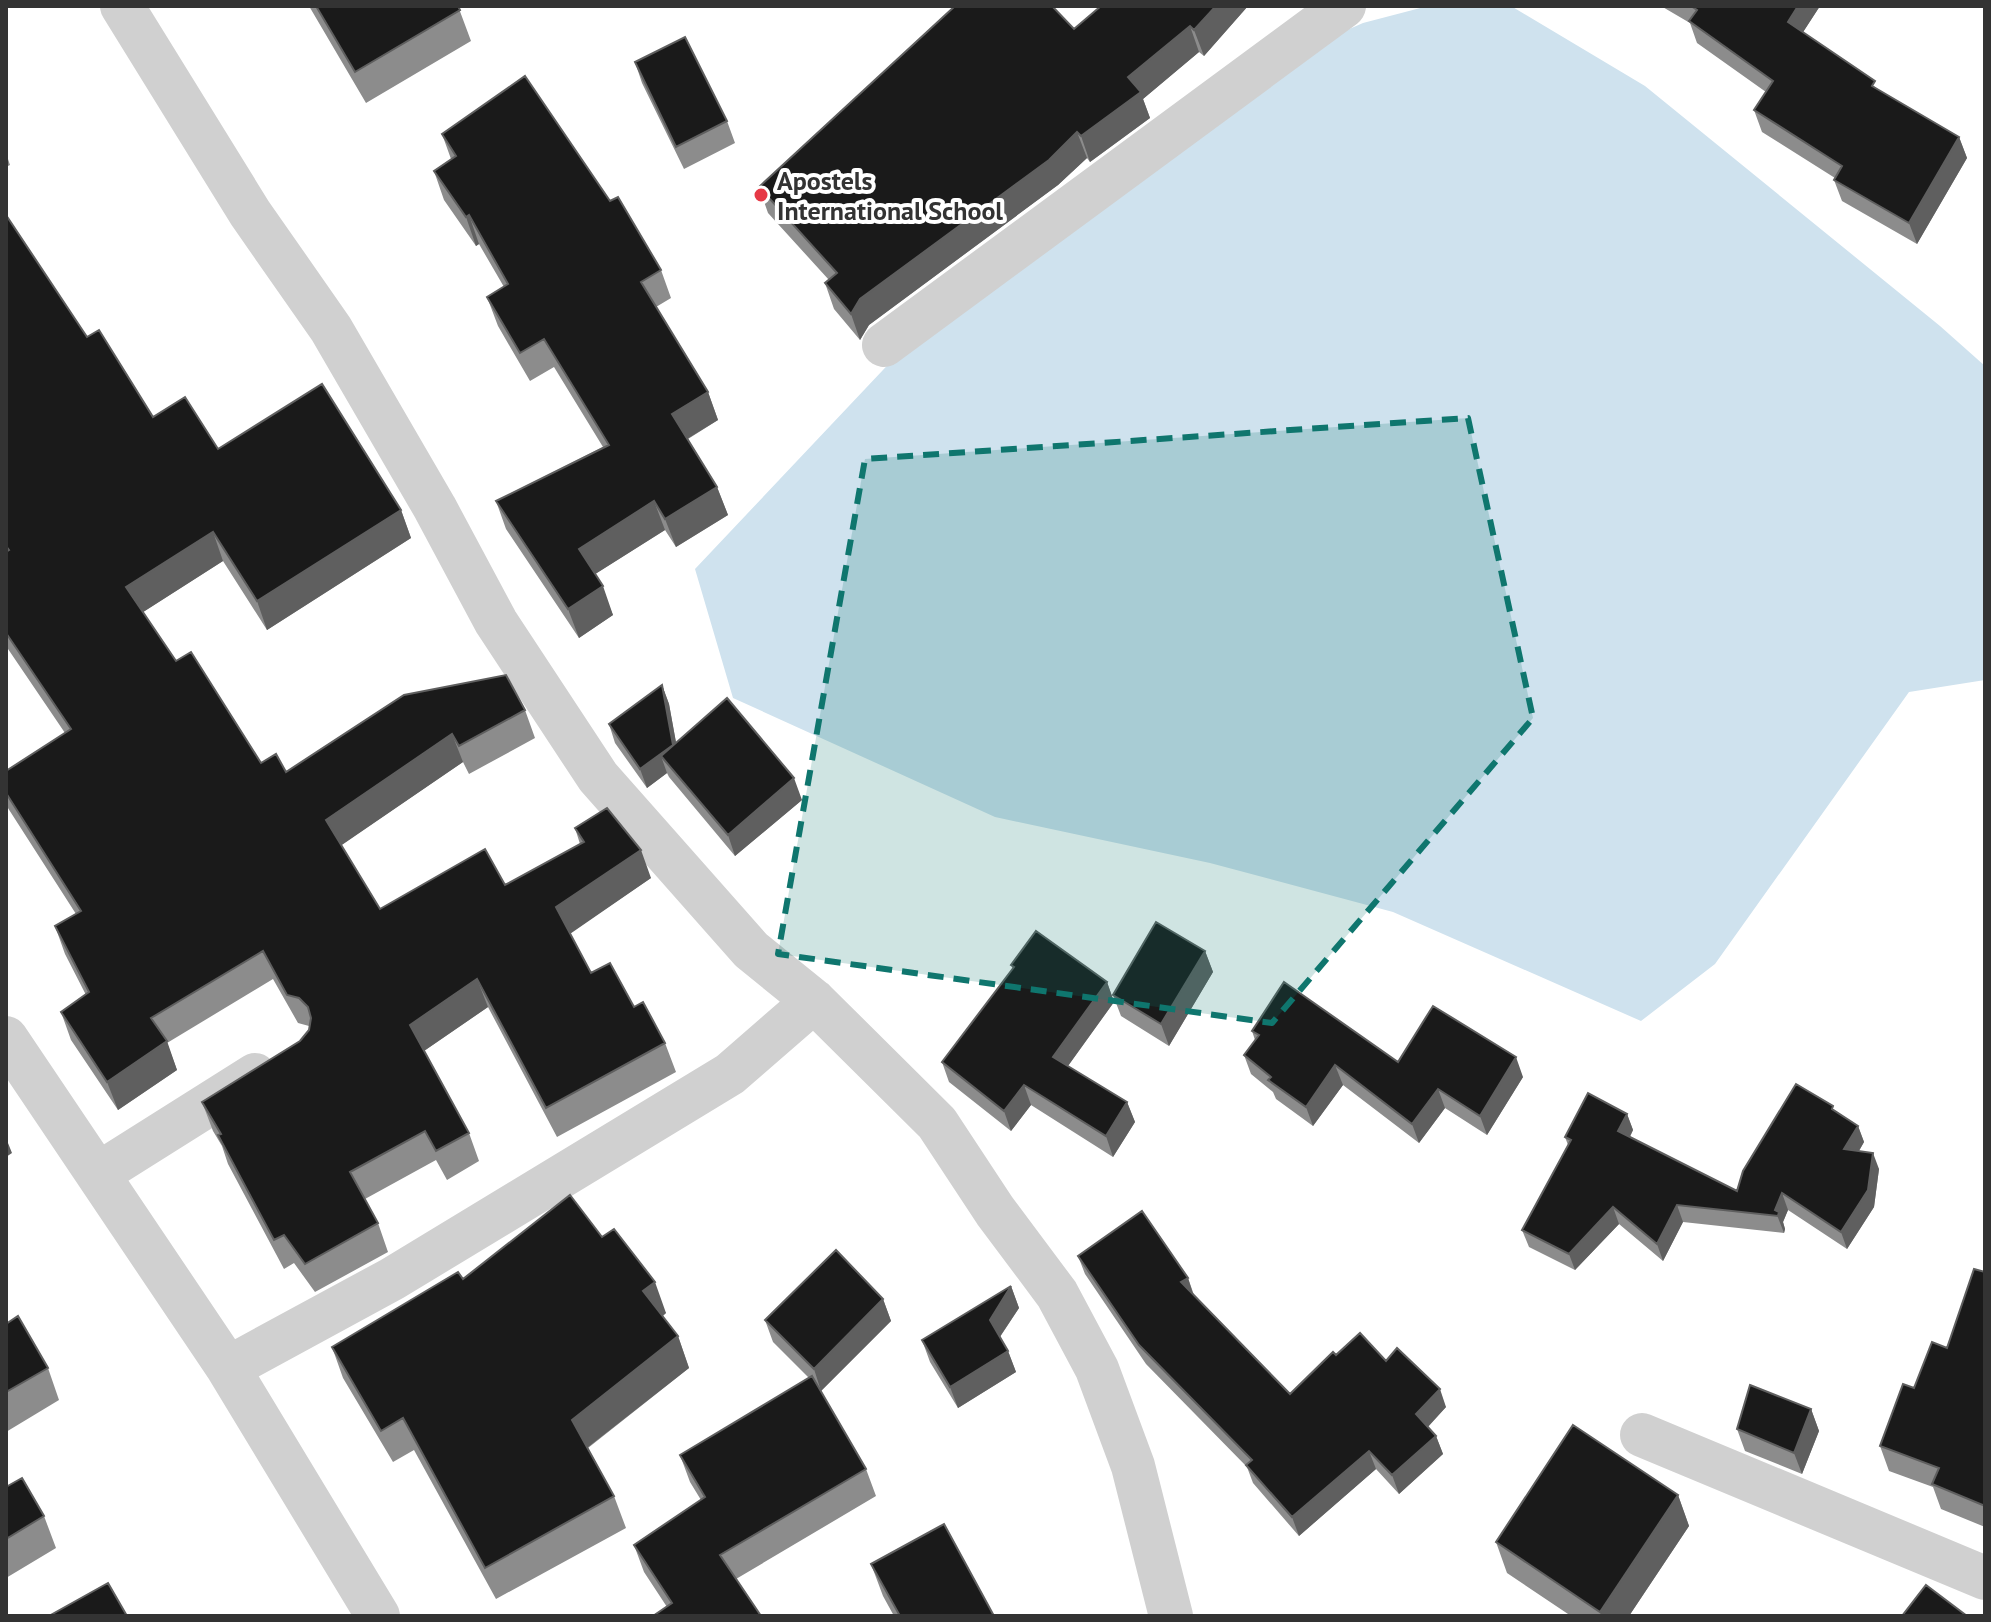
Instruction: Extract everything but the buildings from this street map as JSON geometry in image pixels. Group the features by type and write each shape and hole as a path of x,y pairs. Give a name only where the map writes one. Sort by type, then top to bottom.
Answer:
{"street":[{"path":"122,6 250,213 331,329 435,508 496,622 598,777 751,950 814,1001 937,1123 995,1211 1057,1294 1097,1369 1133,1466 1171,1616"},
{"path":"884,345 1344,6"},
{"path":"228,1368 392,1279 730,1074 814,1001"},
{"path":"6,1038 228,1368 378,1616"},
{"path":"98,1174 284,1057"},
{"path":"1642,1435 1985,1578"}],"highlighted area":[{"path":"1468,418 1533,718 1272,1023 778,954 865,459"}],"water":[{"path":"1428,6 1511,6 1645,86 1985,366 1985,680 1909,692 1715,964 1641,1021 1393,912 1210,863 995,817 733,698 695,569 934,316 1256,70 1363,23"}],"place":[{"name":"Apostels International School","path":"761,195"}]}
